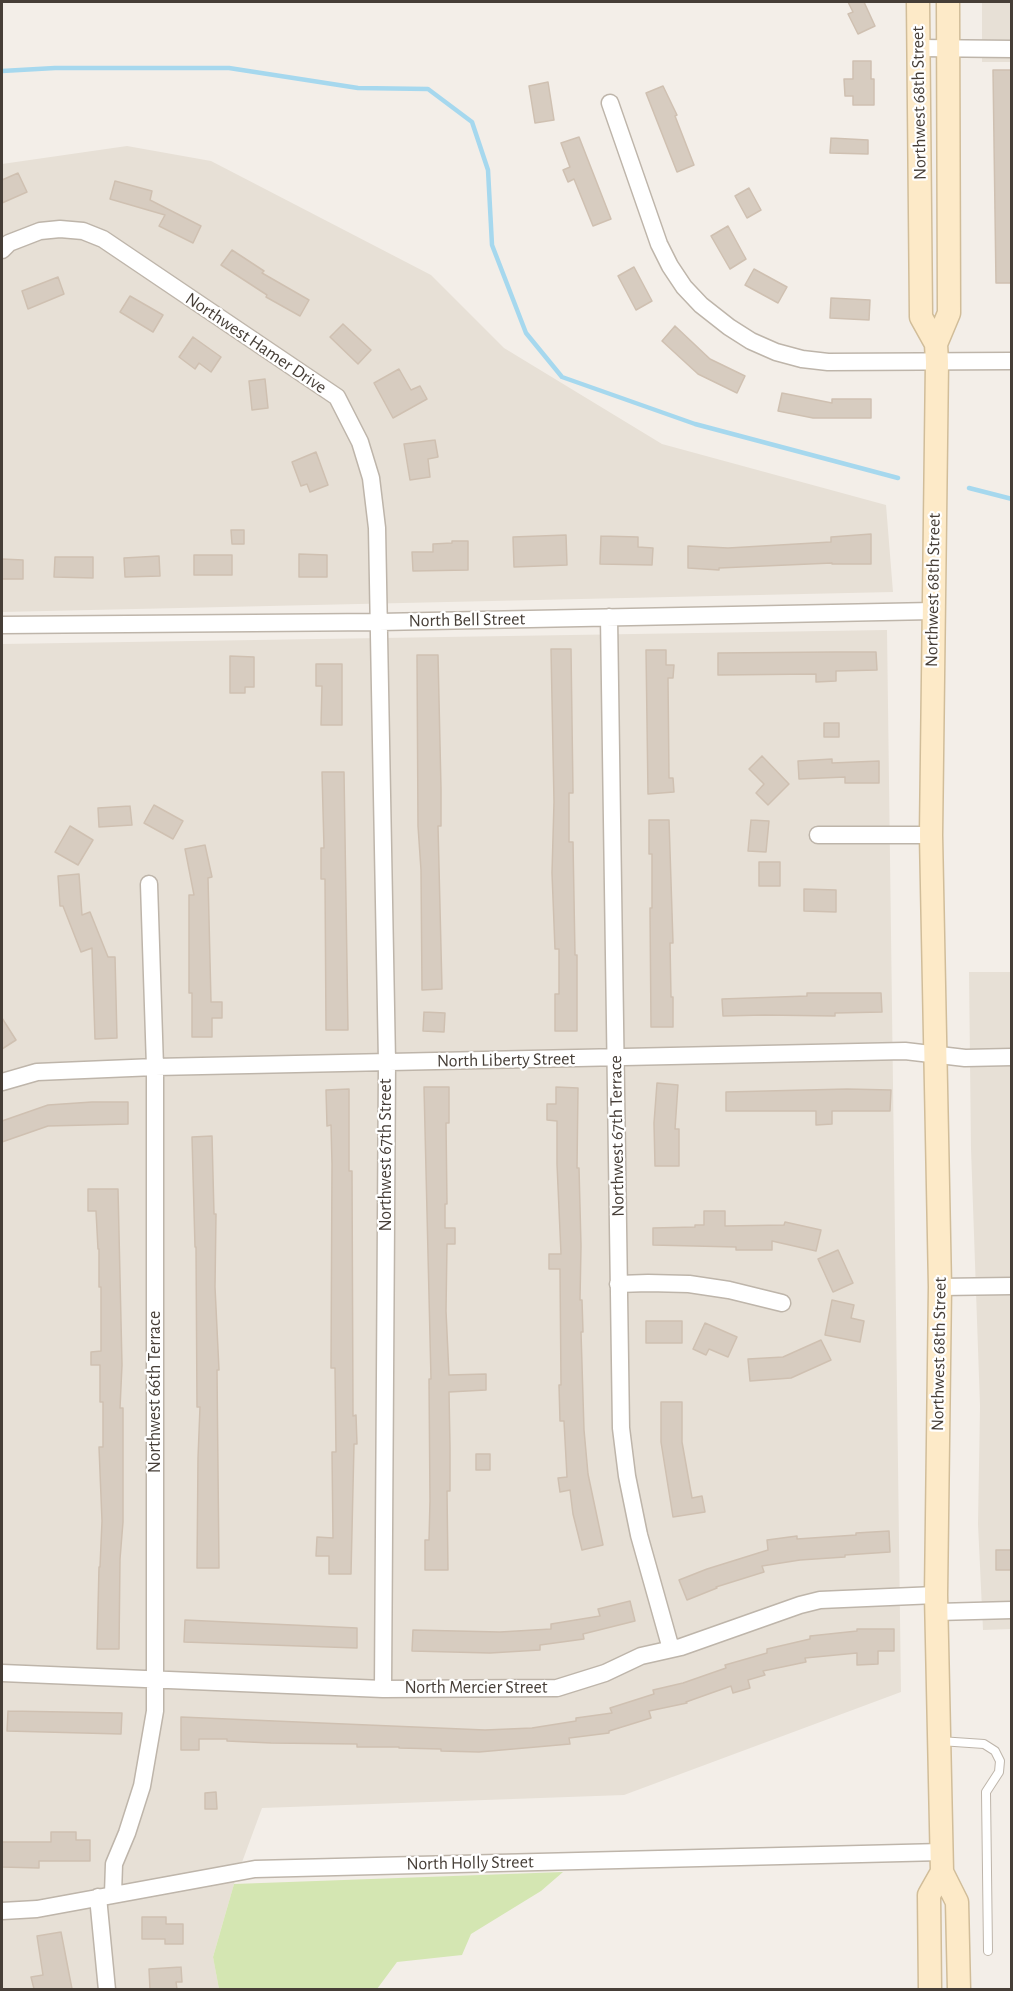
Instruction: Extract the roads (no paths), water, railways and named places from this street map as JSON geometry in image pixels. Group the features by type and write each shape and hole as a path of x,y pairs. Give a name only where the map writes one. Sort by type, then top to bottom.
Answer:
{"main road":[{"name":"Northwest 68th Street","path":"918,2 921,317 937,353"},
{"name":"Northwest 68th Street","path":"948,2 949,313 937,353 931,835 940,1287 937,1604 939,1741 942,1862 957,1902 959,1989"},
{"name":"Northwest 68th Street","path":"930,1989 929,1895 942,1862"}],"street":[{"path":"919,48 1011,49"},
{"path":"610,103 659,244 670,266 684,287 701,305 751,341 776,352 802,359 828,362 937,353 1011,361"},
{"name":"Northwest Hamer Drive","path":"2,250 9,243 40,231 60,229 83,231 103,239 336,397 360,442 371,478 377,528 379,622"},
{"name":"North Bell Street","path":"2,625 379,622 933,611"},
{"name":"Northwest 67th Terrace","path":"609,617 621,1428 627,1476 639,1535 671,1649"},
{"name":"Northwest 67th Street","path":"379,622 387,1062 383,1689"},
{"path":"818,835 931,835"},
{"name":"Northwest 66th Terrace","path":"107,1989 106,1895 114,1864 142,1786 155,1711 155,1067 149,884"},
{"name":"North Liberty Street","path":"2,1082 37,1072 155,1067 905,1051 965,1058 1011,1057"},
{"path":"618,1284 689,1284 729,1290 782,1304"},
{"path":"940,1287 1011,1286"},
{"name":"North Mercier Street","path":"2,1673 383,1689 557,1688 641,1656 671,1649 820,1600 937,1604 1011,1610"},
{"name":"North Holly Street","path":"2,1911 37,1909 255,1869 942,1862"}],"lane":[{"path":"939,1741 984,1743 995,1751 1000,1761 999,1772 986,1792 988,1951"}],"waterway":[{"path":"2,71 55,68 229,68 358,88 428,89 472,122 488,170 492,245 526,333 562,377 695,424 898,478"},
{"path":"969,488 1012,499"}]}
